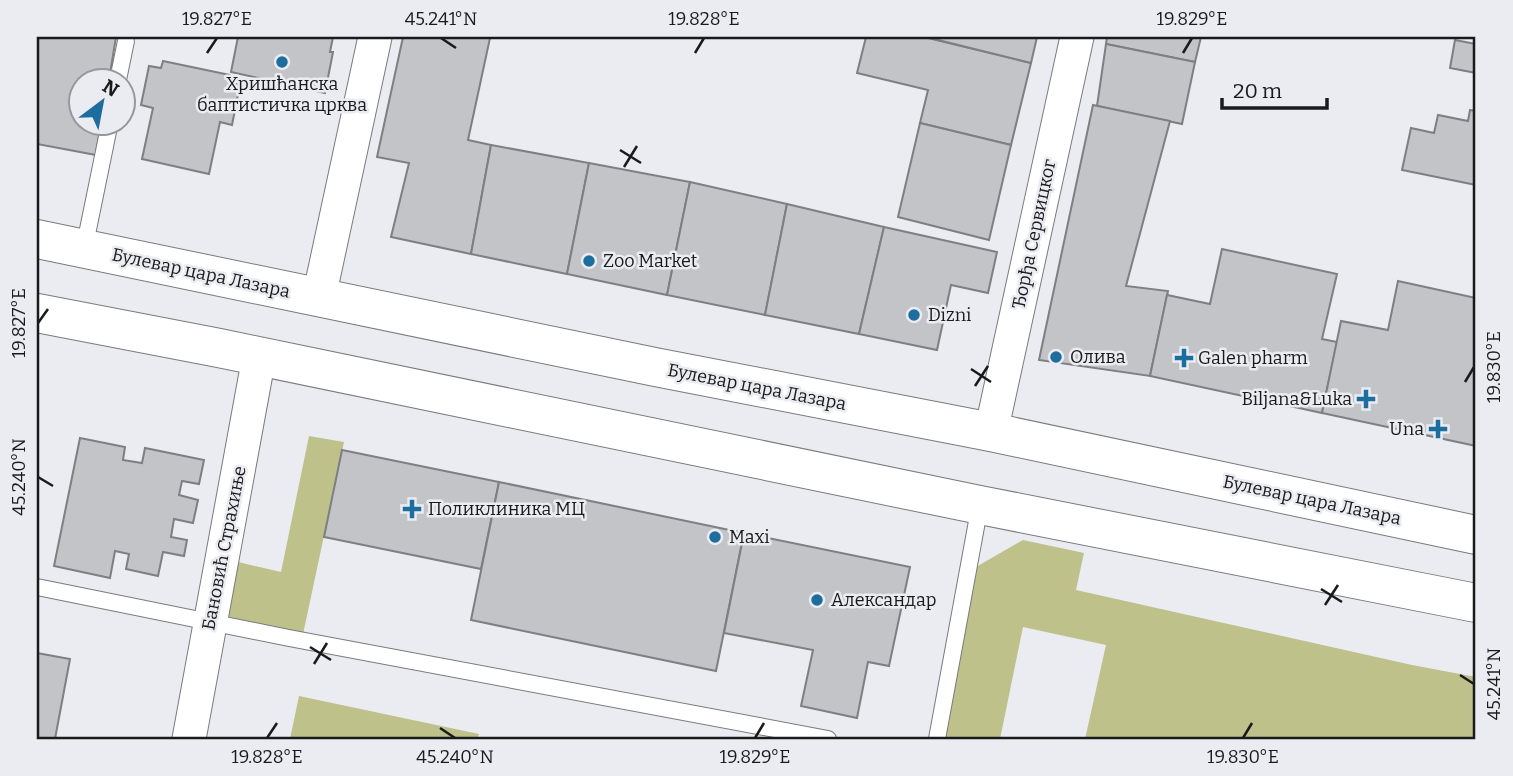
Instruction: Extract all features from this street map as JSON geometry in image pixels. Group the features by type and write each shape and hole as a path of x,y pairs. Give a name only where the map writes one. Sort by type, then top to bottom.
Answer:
{"main road":[{"name":"Булевар цара Лазара","path":"37,240 655,367 991,432 1476,535"},
{"path":"37,313 1476,603"}],"street":[{"path":"318,297 375,37"},
{"name":"Ђорђа Сервицког","path":"991,432 1077,37"},
{"name":"Бановић Страхиње","path":"189,739 259,357"}],"lane":[{"path":"121,66 127,41"},
{"path":"84,249 107,136"},
{"path":"937,739 980,505"},
{"path":"37,587 828,739"}],"green space":[{"path":"309,436 344,442 302,639 210,622 221,558 281,572"},
{"path":"1023,540 1084,553 1076,590 1476,677 1476,739 1085,739 1106,645 1023,627 1000,739 939,739 969,571"},
{"path":"299,696 479,734 477,739 290,739"}],"building":[{"path":"37,37 116,37 111,66 66,66 66,136 99,136 96,155 37,144"},
{"name":"Хришћанска баптистичка црква","path":"238,37 333,37 330,52 333,52 325,93 231,72"},
{"path":"403,37 490,38 468,140 491,145 471,254 391,237 409,163 377,157"},
{"path":"866,37 924,37 1031,63 1011,145 920,123 928,90 857,73"},
{"path":"926,37 1037,37 1031,63"},
{"path":"1107,37 1201,37 1195,62 1106,44"},
{"path":"1455,40 1476,44 1476,73 1450,68"},
{"path":"1106,44 1195,62 1182,124 1097,106"},
{"path":"163,61 230,75 229,82 240,85 232,125 220,122 209,174 142,159 153,108 141,105 149,66 161,68"},
{"path":"1093,105 1170,121 1126,286 1168,291 1150,376 1039,360"},
{"path":"1470,110 1476,111 1476,185 1402,170 1411,128 1434,133 1438,115 1468,121"},
{"path":"920,123 1011,145 989,240 898,217"},
{"path":"491,145 589,163 567,274 471,254"},
{"path":"589,163 690,182 667,295 567,274"},
{"path":"690,182 787,204 765,315 667,295"},
{"path":"787,204 884,227 859,334 765,315"},
{"path":"884,227 997,252 988,293 951,285 937,350 859,334"},
{"path":"1222,249 1337,274 1322,339 1337,342 1322,413 1150,376 1167,295 1210,304"},
{"path":"1398,281 1476,298 1476,446 1322,413 1341,321 1388,330"},
{"path":"80,438 125,447 123,460 142,463 145,448 204,460 199,484 182,481 179,495 198,500 193,523 174,519 171,537 187,540 184,556 163,552 158,576 126,569 129,554 115,551 110,578 54,566"},
{"name":"Поликлиника МЦ","path":"342,450 499,482 481,569 324,537"},
{"path":"499,482 744,533 716,671 471,620"},
{"name":"Александар","path":"744,533 910,567 889,666 868,662 857,718 801,706 813,650 724,633"},
{"path":"37,653 70,659 55,739 37,739"}],"place":[{"name":"Хришћанска баптистичка црква","path":"282,62"},
{"name":"Zoo Market","path":"589,261"},
{"name":"Dizni","path":"914,315"},
{"name":"Олива","path":"1056,357"},
{"name":"Galen pharm","path":"1184,358"},
{"name":"Biljana&Luka","path":"1366,399"},
{"name":"Una","path":"1438,429"},
{"name":"Поликлиника МЦ","path":"412,509"},
{"name":"Maxi","path":"715,537"},
{"name":"Александар","path":"817,600"}]}
